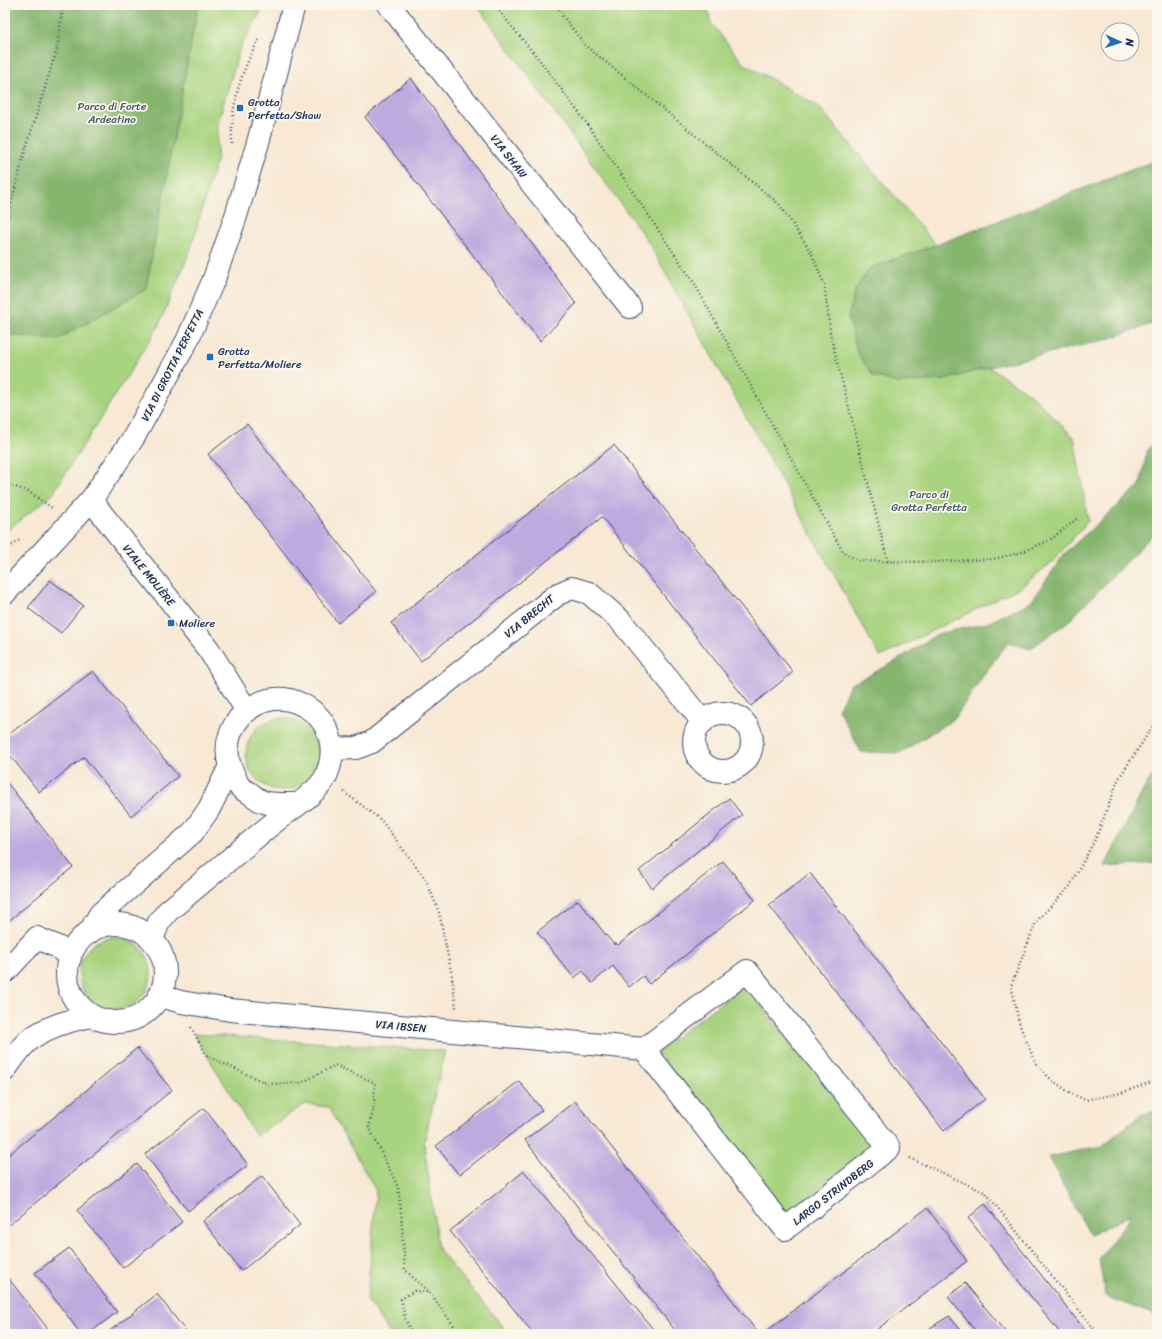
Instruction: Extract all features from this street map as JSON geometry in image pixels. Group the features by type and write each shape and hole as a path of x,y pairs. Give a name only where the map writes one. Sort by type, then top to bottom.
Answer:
{"street":[{"name":"VIA DI GROTTA PERFETTA","path":"5,593 91,500 134,437 187,341 214,279 244,193 294,5"},
{"name":"VIA SHAW","path":"389,5 630,308"},
{"name":"VIALE MOLIÈRE","path":"91,500 209,650 247,711"},
{"name":"VIA BRECHT","path":"332,749 356,748 372,742 558,594 572,588 589,593 620,620 703,722"},
{"path":"152,939 158,922 168,911 311,794 325,777 332,760 332,749 328,731 321,719 306,706 285,699 267,700 254,705 240,716 230,731 227,749 229,768 241,788 262,802 297,804"},
{"path":"89,932 102,926 116,924 130,926 143,932 152,939 161,954 165,968 164,982 160,996 150,1008 137,1017 122,1022 107,1021 92,1016 82,1008 73,997 68,984 67,971 70,958 77,944 89,932 100,914 193,832 209,808 229,768"},
{"path":"5,972 37,938 58,947 70,958"},
{"path":"644,1049 747,971 889,1148"},
{"name":"VIA IBSEN","path":"160,996 182,1002 230,1010 644,1049"},
{"path":"5,1070 24,1045 38,1034 73,1020 92,1016"},
{"name":"LARGO STRINDBERG","path":"644,1049 785,1229 889,1148"}],"path":[{"path":"5,227 57,49 63,5"},
{"path":"494,5 541,62 588,125 694,283 843,552 859,561 934,562 993,559 1020,553 1050,540 1078,518"},
{"path":"557,5 562,15 586,45 779,204 811,252 824,284 831,337 888,562"},
{"path":"232,147 233,111 250,56 262,34"},
{"path":"5,483 29,492 56,510"},
{"path":"5,550 24,537"},
{"path":"1157,720 1119,778 1096,838 1070,886 1036,922 1011,986 1020,1026 1037,1066 1052,1080 1070,1093 1086,1100 1121,1093 1157,1080"},
{"path":"325,777 381,820 426,880 439,912 452,976 459,1032"},
{"path":"182,1002 194,1034 207,1056 268,1084 301,1083 335,1066 375,1083 374,1106 369,1127 398,1187 405,1270 429,1292 460,1334"},
{"path":"889,1148 986,1193 1098,1334"},
{"path":"412,1334 405,1318 401,1299 414,1292 429,1292"}],"green space":[{"name":"Parco di Forte Ardeatino","path":"5,5 265,5 240,48 218,122 217,158 190,251 158,327 52,495 5,532"},
{"name":"Parco di Forte Ardeatino","path":"5,5 198,5 146,289 57,340 5,335"},
{"name":"Parco di Grotta Perfetta","path":"477,5 707,5 711,23 743,63 818,106 936,245 870,268 945,380 989,367 1031,395 1074,437 1088,521 1052,562 1021,587 880,657 647,240"},
{"path":"1157,160 1157,322 1105,340 989,367 945,380 898,383 873,376 857,352 848,317 855,290 870,268 936,245"},
{"path":"1157,439 1157,530 1070,620 1030,649 1008,642 955,718 900,753 861,752 838,709 850,685 893,663 937,634 987,623 1031,602 1065,553 1140,485 1147,451"},
{"path":"282,718 302,724 312,734 318,754 312,774 302,784 282,790 262,784 252,774 246,754 252,734 262,724"},
{"path":"1157,770 1157,863 1105,866 1148,781"},
{"path":"115,937 135,943 145,953 151,973 145,993 135,1003 115,1009 95,1003 85,993 79,973 85,953 95,943"},
{"path":"745,985 875,1148 786,1214 657,1051"},
{"path":"194,1034 445,1051 424,1143 438,1249 509,1334 390,1334 367,1300 376,1191 328,1107 305,1104 256,1136"},
{"path":"1157,1111 1157,1316 1105,1296 1099,1259 1132,1214 1090,1235 1048,1157 1102,1146 1140,1115"}],"building":[{"path":"411,78 576,304 540,341 365,117"},
{"path":"247,424 376,592 338,623 208,454"},
{"path":"614,445 793,672 751,706 602,517 421,661 391,623"},
{"path":"50,580 83,605 61,633 28,608"},
{"path":"93,671 178,776 131,816 84,757 39,792 5,749 5,737"},
{"path":"5,780 73,867 5,924"},
{"path":"729,798 742,815 652,888 639,871"},
{"path":"723,861 755,900 649,984 643,976 629,987 613,966 592,983 583,971 574,978 537,932 578,900 614,945 615,943 618,945"},
{"path":"810,873 985,1099 944,1131 769,905"},
{"path":"137,1048 172,1090 5,1228 5,1158"},
{"path":"519,1081 542,1110 459,1175 436,1146"},
{"path":"575,1101 759,1334 678,1334 525,1140"},
{"path":"204,1108 248,1165 188,1211 145,1154"},
{"path":"137,1164 182,1222 123,1268 77,1210"},
{"path":"524,1171 657,1334 534,1334 450,1231"},
{"path":"262,1176 300,1225 241,1271 203,1221"},
{"path":"985,1204 1088,1334 1061,1334 968,1218"},
{"path":"927,1208 967,1261 871,1334 763,1334"},
{"path":"69,1248 117,1312 88,1334 81,1334 35,1273"},
{"path":"5,1274 52,1334 5,1334"},
{"path":"965,1283 1007,1334 978,1334 948,1297"},
{"path":"157,1294 188,1334 106,1334"},
{"path":"949,1316 964,1334 935,1334 930,1328"}],"place":[{"name":"Grotta Perfetta/Shaw","path":"240,108"},
{"name":"Grotta Perfetta/Moliere","path":"210,357"},
{"name":"Moliere","path":"171,623"}]}
